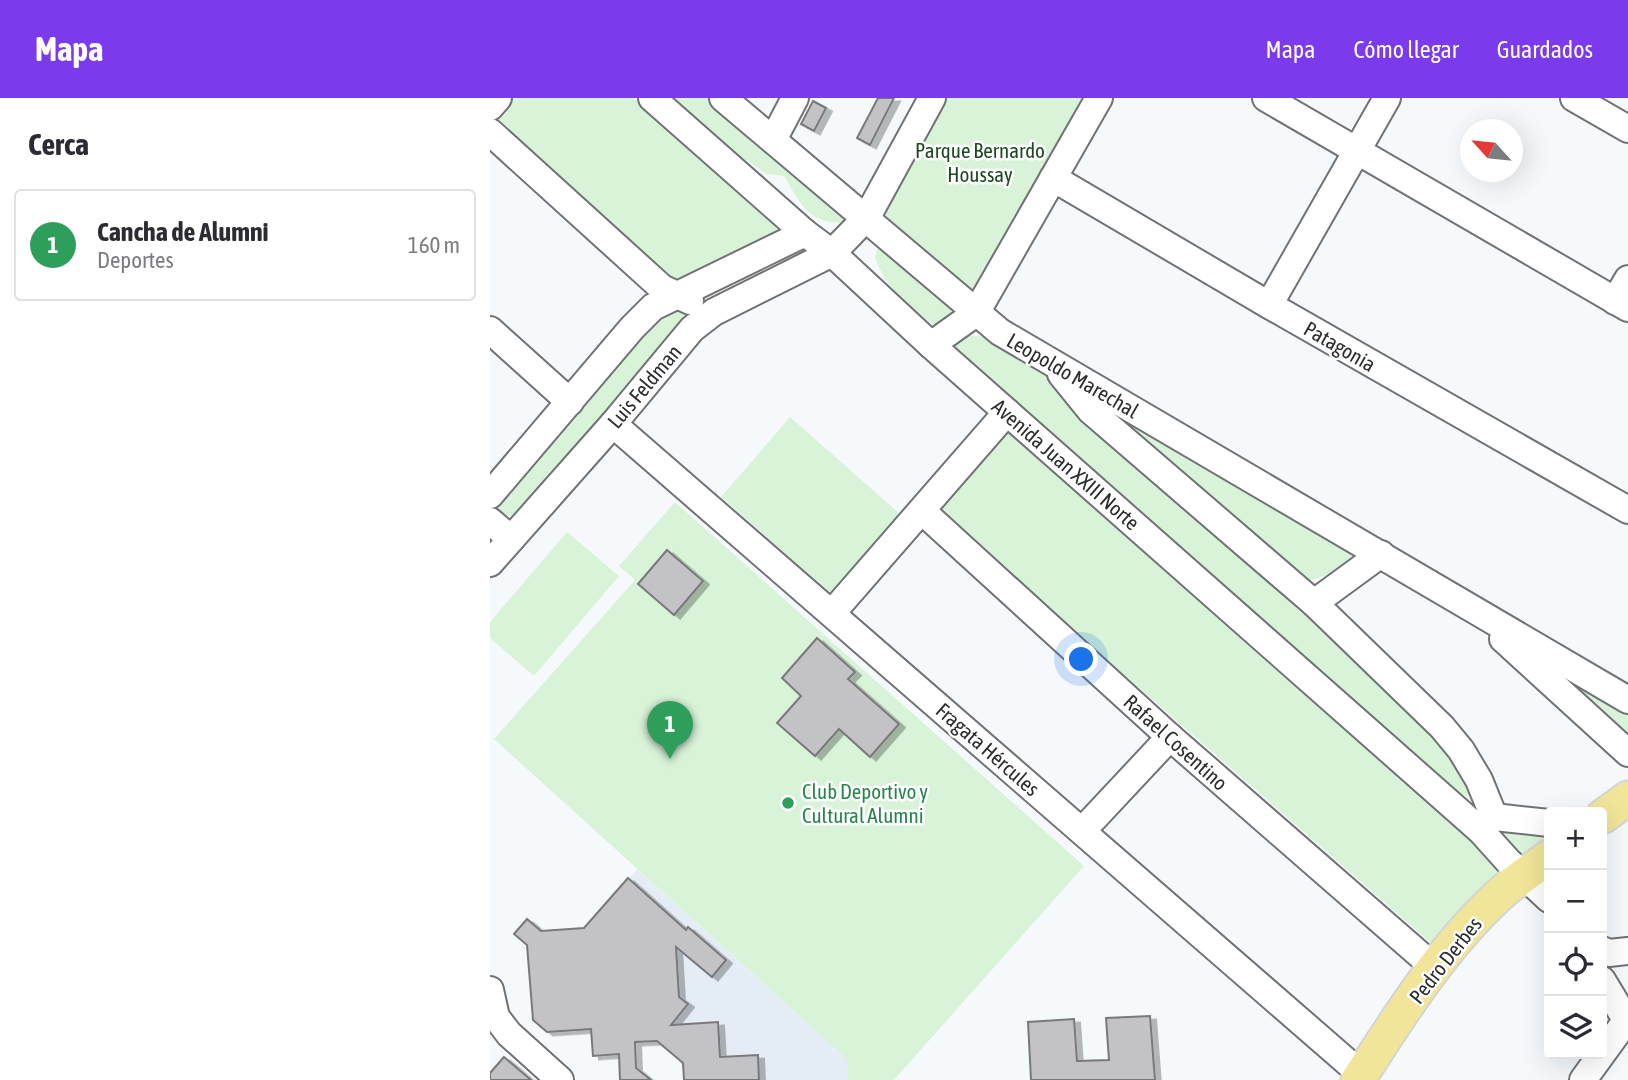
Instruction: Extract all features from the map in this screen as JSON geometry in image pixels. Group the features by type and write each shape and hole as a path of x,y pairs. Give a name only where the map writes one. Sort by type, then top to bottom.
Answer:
{"main road":[{"path":"1607,813 1628,798"},
{"name":"Pedro Derbes","path":"1359,1077 1435,968 1466,930 1499,895 1538,866"}],"street":[{"path":"490,107 498,98"},
{"name":"Avenida Juan XXIII Norte","path":"652,98 805,233 832,253 1007,412 1487,824"},
{"name":"Leopoldo Marechal","path":"723,98 1000,332 1628,700"},
{"path":"773,140 795,98"},
{"name":"Luis Feldman","path":"490,563 613,424 692,329 714,312 832,253 867,217 932,98"},
{"path":"931,345 976,313 1099,98"},
{"path":"1266,98 1355,151 1624,296"},
{"path":"1269,305 1387,98"},
{"path":"1574,98 1628,130"},
{"path":"490,132 662,288 714,312"},
{"name":"Patagonia","path":"1054,178 1269,305 1624,499"},
{"path":"490,495 653,307 805,233"},
{"path":"490,330 570,402"},
{"name":"Avenida Juan XXIII Norte","path":"1051,362 1091,411 1314,603 1442,727 1461,750 1479,780 1487,824 1508,861 1538,866 1544,884"},
{"path":"832,613 1007,412"},
{"name":"Fragata Hércules","path":"613,424 1082,831 1359,1077"},
{"name":"Rafael Cosentino","path":"922,511 1170,737 1435,968"},
{"path":"490,521 511,539"},
{"path":"1314,603 1381,554"},
{"name":"Leopoldo Marechal","path":"1460,600 1628,752"},
{"path":"1082,831 1170,737"},
{"path":"1487,824 1544,823"},
{"path":"1607,952 1628,951"},
{"path":"1583,1080 1628,1021 1607,988"},
{"path":"490,990 496,1017 509,1034 560,1080"}],"shaded area":[{"path":"637,869 847,1059 848,1080 684,1080 697,1074 657,1041 635,1042 635,1053 593,1056 591,1030 547,1032 533,1020 527,945 514,934 527,919 541,931 584,928"}],"green space":[{"path":"509,98 634,98 789,236 676,285 490,121"},
{"path":"669,98 707,98 790,170 854,213 849,222 825,221 816,217 802,205 784,176 766,174 718,140"},
{"name":"Parque Bernardo Houssay","path":"942,98 1089,98 973,293 893,227 886,215 887,202"},
{"path":"883,245 956,309 949,319 936,325 916,313 899,297 885,278 875,257 877,249"},
{"path":"669,302 688,313 684,324 518,515 503,516 499,509 501,502"},
{"path":"967,335 988,337 1046,369 1275,576 1442,738 1478,801 1455,791 955,353 952,346"},
{"path":"1098,403 1354,552 1351,558 1335,571 1308,580 1098,409"},
{"path":"790,417 900,514 831,593 721,497"},
{"path":"1007,431 1014,431 1429,797 1494,861 1498,871 1497,880 1436,946 1067,625 942,512 942,504"},
{"name":"Club Deportivo y Cultural Alumni","path":"675,502 1084,866 894,1080 848,1080 847,1059 494,739 635,580 619,566"},
{"path":"567,532 619,576 534,676 490,638 490,622"},
{"path":"1552,667 1628,710 1628,737"},
{"path":"1503,829 1544,833 1544,844 1530,855 1521,857 1500,835"}],"building":[{"path":"878,98 894,98 870,145 857,138"},
{"path":"813,101 826,108 814,131 801,124"},
{"path":"667,550 703,581 674,615 638,584"},
{"name":"Club Deportivo y Cultural Alumni","path":"817,638 855,672 848,679 899,724 870,757 839,729 815,756 777,723 801,696 782,678"},
{"path":"628,878 686,930 688,927 726,960 712,977 676,947 679,997 688,1004 671,1025 718,1022 720,1057 758,1055 759,1080 684,1080 683,1063 657,1041 635,1042 636,1068 651,1080 620,1080 619,1054 593,1056 591,1029 547,1032 533,1020 527,945 514,934 527,919 541,931 584,928"},
{"path":"1150,1016 1155,1080 1031,1080 1028,1022 1074,1019 1077,1061 1109,1060 1106,1018"},
{"path":"504,1057 531,1080 490,1080 490,1073"}],"place":[{"name":"Cancha de Alumni","path":"670,759"},
{"name":"Club Deportivo y Cultural Alumni","path":"788,803"}]}
